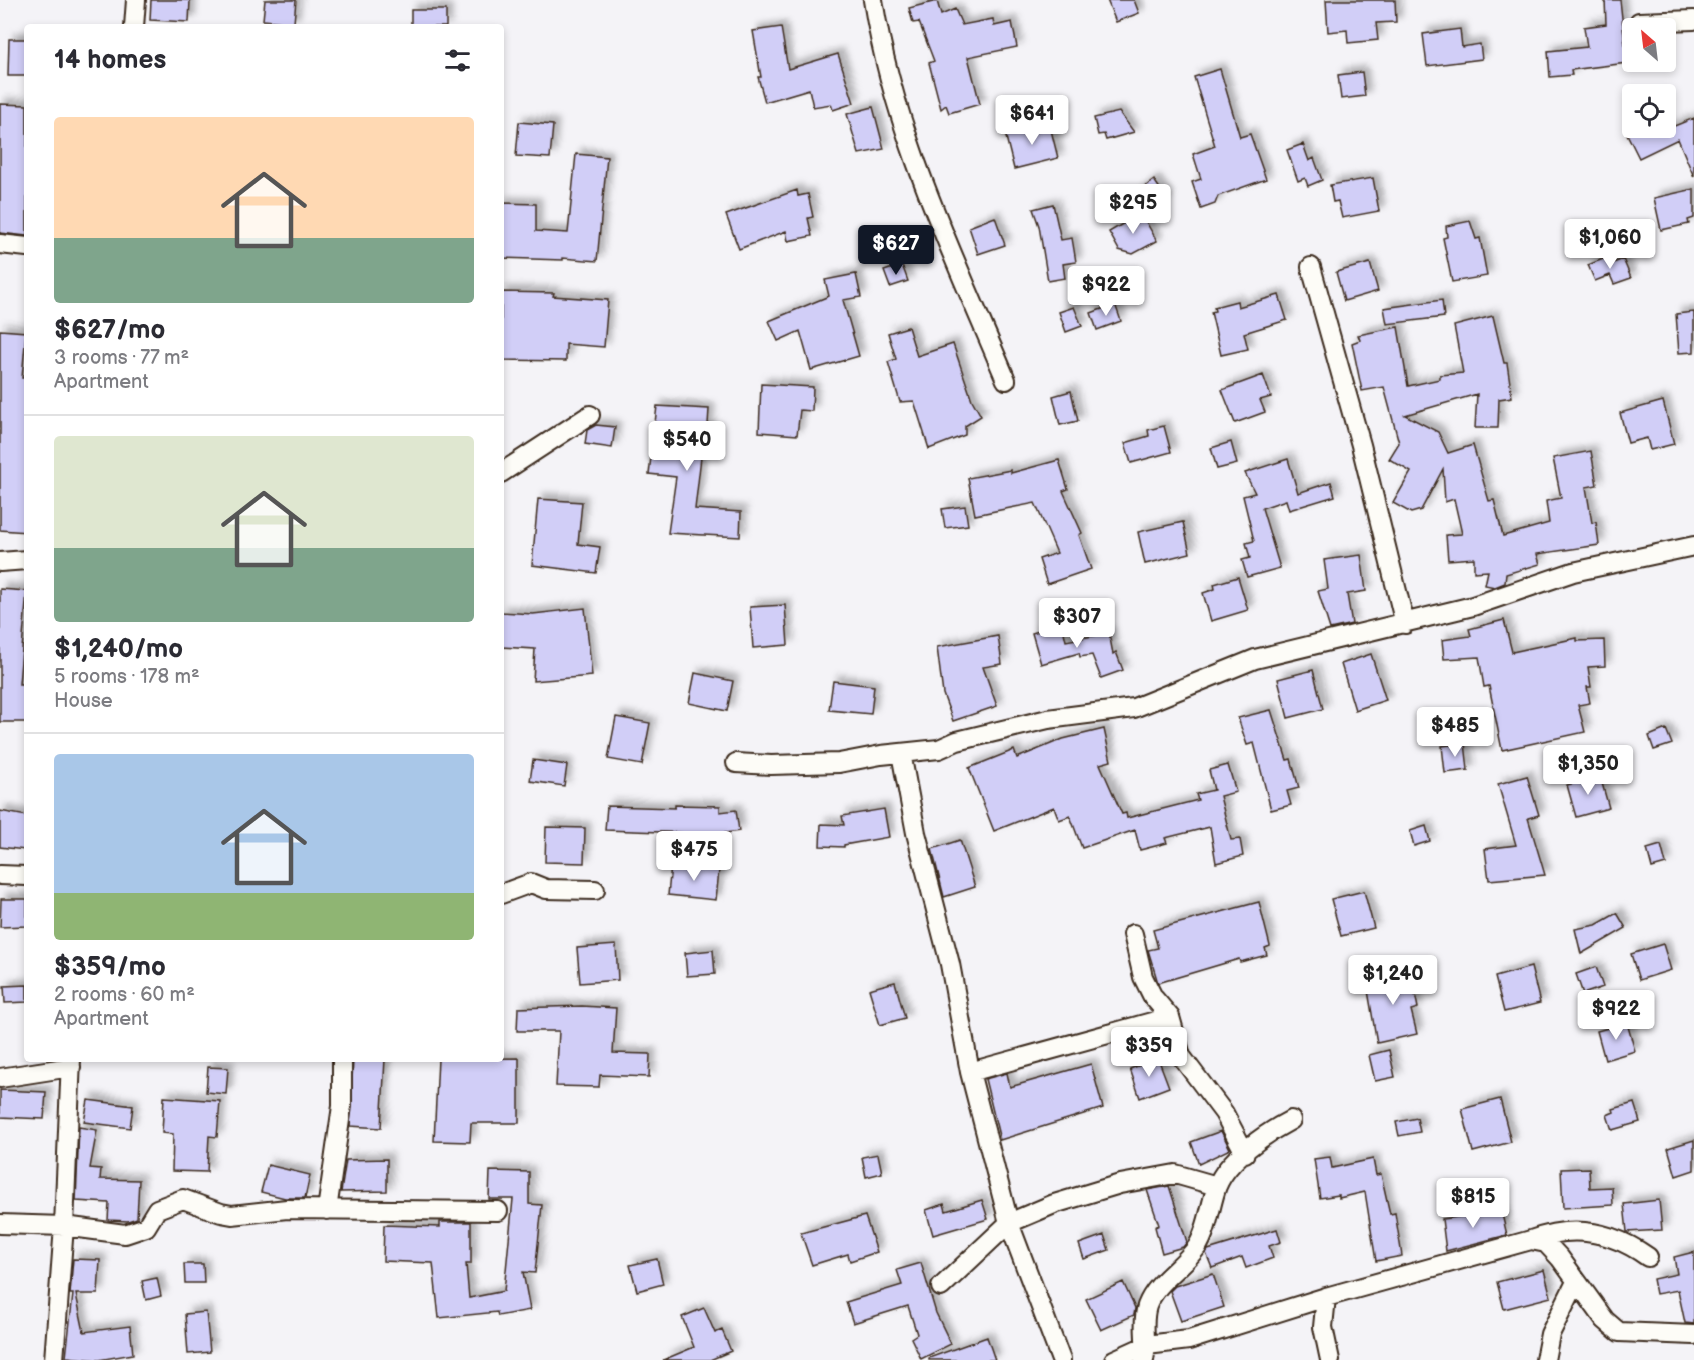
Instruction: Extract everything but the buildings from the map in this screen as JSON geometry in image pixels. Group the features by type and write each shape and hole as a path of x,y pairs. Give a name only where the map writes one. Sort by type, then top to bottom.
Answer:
{"street":[{"path":"134,24 136,0"},
{"path":"873,0 881,50 901,122 936,215 1006,380"},
{"path":"1676,21 1694,20"},
{"path":"0,244 24,247"},
{"path":"1311,267 1361,445 1405,624"},
{"path":"504,471 590,415"},
{"path":"736,762 771,765 839,763 939,749 957,741 1048,719 1134,708 1255,659 1473,606 1573,572 1694,546"},
{"path":"0,562 24,560"},
{"path":"902,753 916,833 950,964 970,1072 1009,1223 1061,1360"},
{"path":"0,875 24,876"},
{"path":"504,893 531,883 546,889 595,890"},
{"path":"1134,934 1143,977 1154,997 1170,1017 1181,1056 1224,1113 1245,1153"},
{"path":"970,1072 1170,1017"},
{"path":"327,1210 342,1106 342,1062"},
{"path":"0,1078 71,1063 64,1226 54,1360"},
{"path":"1146,1352 1143,1328 1147,1305 1198,1245 1223,1174 1265,1133 1291,1120"},
{"path":"941,1287 1009,1223 1054,1204 1120,1184 1175,1174 1217,1186"},
{"path":"0,1224 64,1226 125,1234 146,1227 157,1209 183,1199 232,1215 265,1210 498,1211"},
{"path":"1114,1360 1189,1340 1326,1297 1549,1233 1574,1230 1599,1233 1632,1246 1648,1257"},
{"path":"1531,1240 1546,1243 1560,1258 1605,1320 1619,1332 1694,1335"},
{"path":"1545,1360 1550,1334 1576,1282"},
{"path":"1326,1297 1323,1327 1330,1360"}]}
